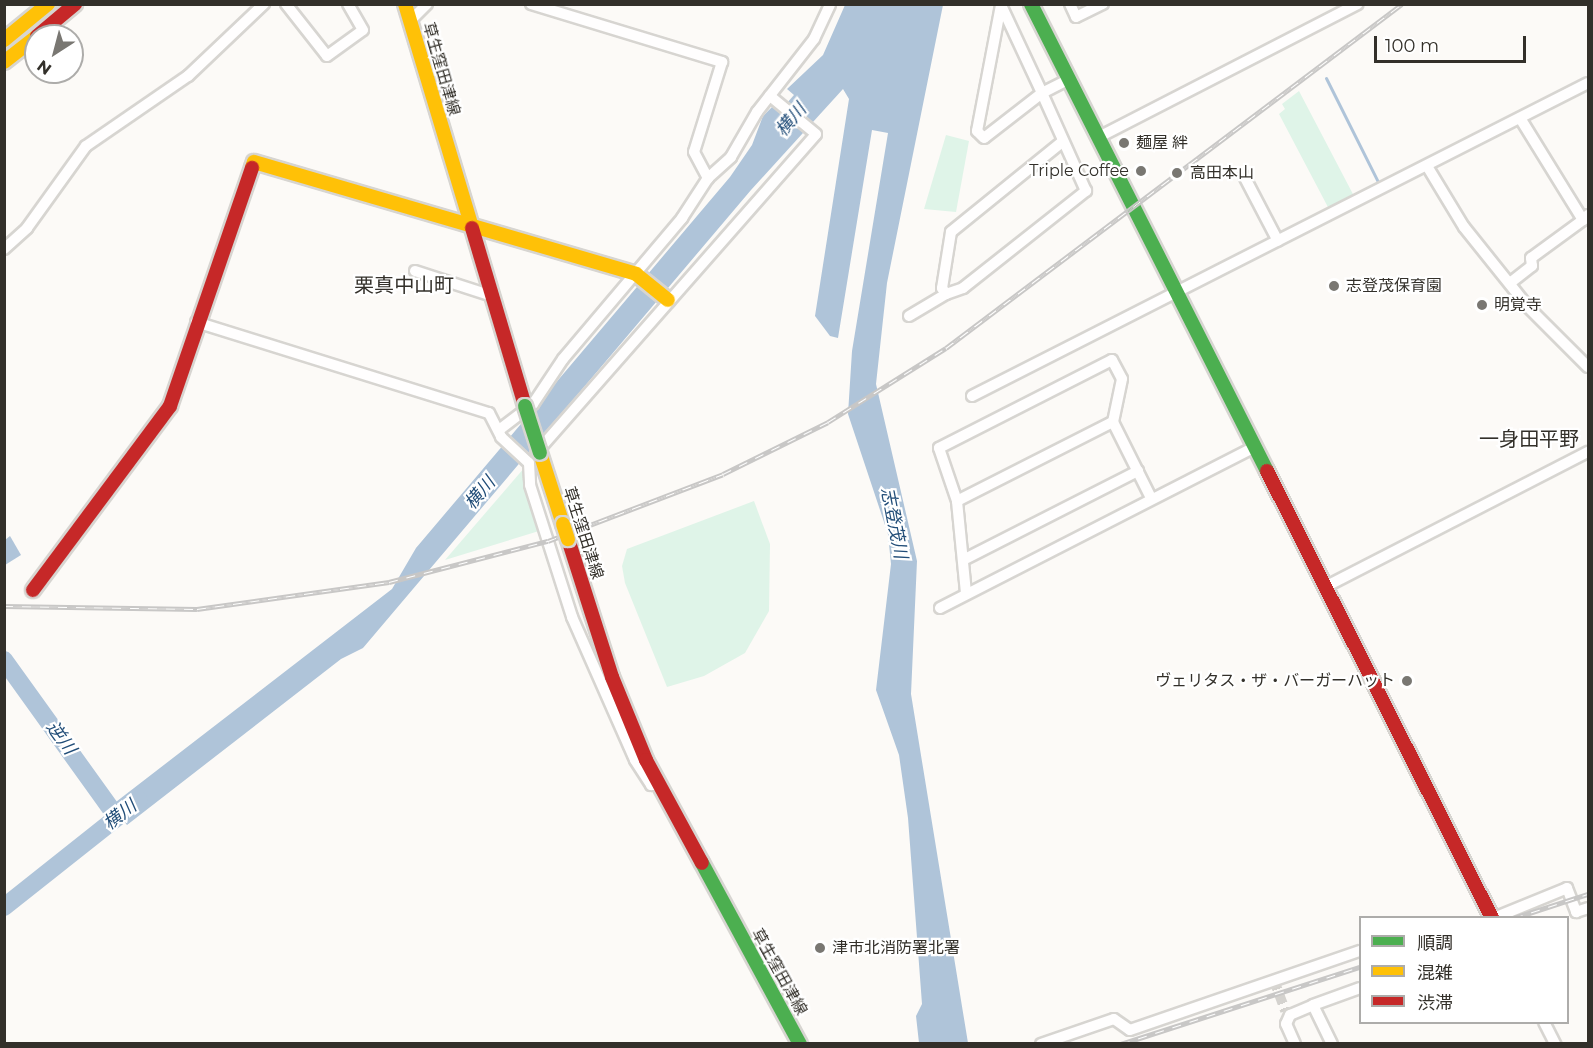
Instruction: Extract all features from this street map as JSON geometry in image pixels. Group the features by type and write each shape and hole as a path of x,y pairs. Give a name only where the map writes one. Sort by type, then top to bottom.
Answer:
{"main road":[{"path":"4,40 48,4"},
{"path":"51,24 75,4"},
{"name":"草生窪田津線","path":"405,4 468,227 612,677 658,784 800,1044"},
{"path":"1033,6 1097,138 1490,916"},
{"path":"4,62 24,46"},
{"path":"33,590 170,406 196,322 254,162 468,227 636,274 668,300"}],"street":[{"path":"4,249 27,228 86,146 188,76 264,4"},
{"path":"286,4 327,56 363,30 348,4"},
{"path":"410,21 427,4"},
{"path":"531,4 722,62 694,152 708,178"},
{"path":"500,433 533,404 563,359 636,274 708,178 730,157 770,96 814,39 830,4"},
{"path":"1070,4 1076,17 1103,4"},
{"path":"1097,138 1358,4"},
{"path":"1001,5 977,131 984,138 1042,93 1068,80"},
{"path":"909,316 946,294 963,288 1086,191 1001,5"},
{"path":"972,396 1588,83"},
{"path":"528,462 816,134 770,96"},
{"path":"1510,283 1532,266 1531,258 1586,217 1520,118"},
{"path":"946,294 942,288 951,232 1062,142"},
{"path":"1427,166 1464,227 1558,342 1588,367"},
{"path":"1244,176 1278,242"},
{"path":"415,272 489,295"},
{"path":"196,322 478,406 528,462 530,485 572,617 635,760 651,785 658,784"},
{"path":"966,593 967,558 957,501 939,448 1112,360 1122,379 1113,422 1151,498"},
{"path":"957,501 1113,422"},
{"path":"940,608 1254,447"},
{"path":"1325,587 1588,452"},
{"path":"967,558 1137,471"},
{"path":"1493,916 1567,888 1576,912 1588,908"},
{"path":"1041,1044 1114,1019 1130,1030 1359,951"},
{"path":"1295,1044 1286,1024 1287,1013 1359,988"},
{"path":"1312,1005 1332,1044"},
{"path":"1545,1024 1555,1044"}],"green space":[{"path":"1299,91 1355,198 1330,211 1279,114 1285,109 1282,104"},
{"path":"946,135 969,141 956,212 924,209"},
{"path":"525,467 539,531 445,560"},
{"path":"754,501 770,544 769,611 745,653 704,676 667,687 625,583 622,566 627,549"}],"water":[{"name":"志登茂川","path":"845,5 943,5 887,283 876,384 917,561 911,694 968,1043 919,1043 916,1016 922,1004 908,818 899,755 876,690 891,564 888,534 848,414 852,351 888,133 872,130 838,338 830,336 815,316 849,99 843,89 751,190 363,648 341,659 127,825 112,805 392,589 416,548 730,177 752,145 763,116 773,106 780,111 794,95 787,89 823,55"},
{"path":"10,536 21,555 5,565 5,540"}],"waterway":[{"path":"1326,78 1379,184"},
{"name":"逆川","path":"4,660 117,817"},
{"name":"横川","path":"4,907 139,800"}],"tunnel":[{"path":"1274,980 1285,1011"}],"railway":[{"path":"4,606 197,609 389,582 548,541 723,474 828,422 946,348 1402,4"},
{"path":"1520,916 1588,894"},
{"path":"1121,1044 1359,967"}],"traffic: fast":[{"path":"1031,4 1267,471"},
{"path":"525,406 540,453"},
{"path":"702,863 800,1044"}],"traffic: slow":[{"path":"4,40 48,4"},
{"path":"405,4 472,228"},
{"path":"4,62 24,46"},
{"path":"252,168 254,162 636,274 668,300"},
{"path":"540,453 563,524"},
{"path":"563,524 568,539"}],"traffic: jam":[{"path":"51,24 75,4"},
{"path":"33,590 170,406 252,168"},
{"path":"472,228 525,406"},
{"path":"1267,471 1491,916"},
{"path":"568,539 612,677 646,760 702,863"}],"place":[{"name":"麺屋 絆","path":"1124,143"},
{"name":"Triple Coffee","path":"1141,171"},
{"name":"高田本山","path":"1177,173"},
{"name":"志登茂保育園","path":"1334,286"},
{"name":"明覚寺","path":"1482,305"},
{"name":"ヴェリタス・ザ・バーガーハット","path":"1407,681"},
{"name":"津市北消防署北署","path":"820,948"}],"district":[{"name":"栗真中山町","path":"404,285"},
{"name":"一身田平野","path":"1529,439"}]}
